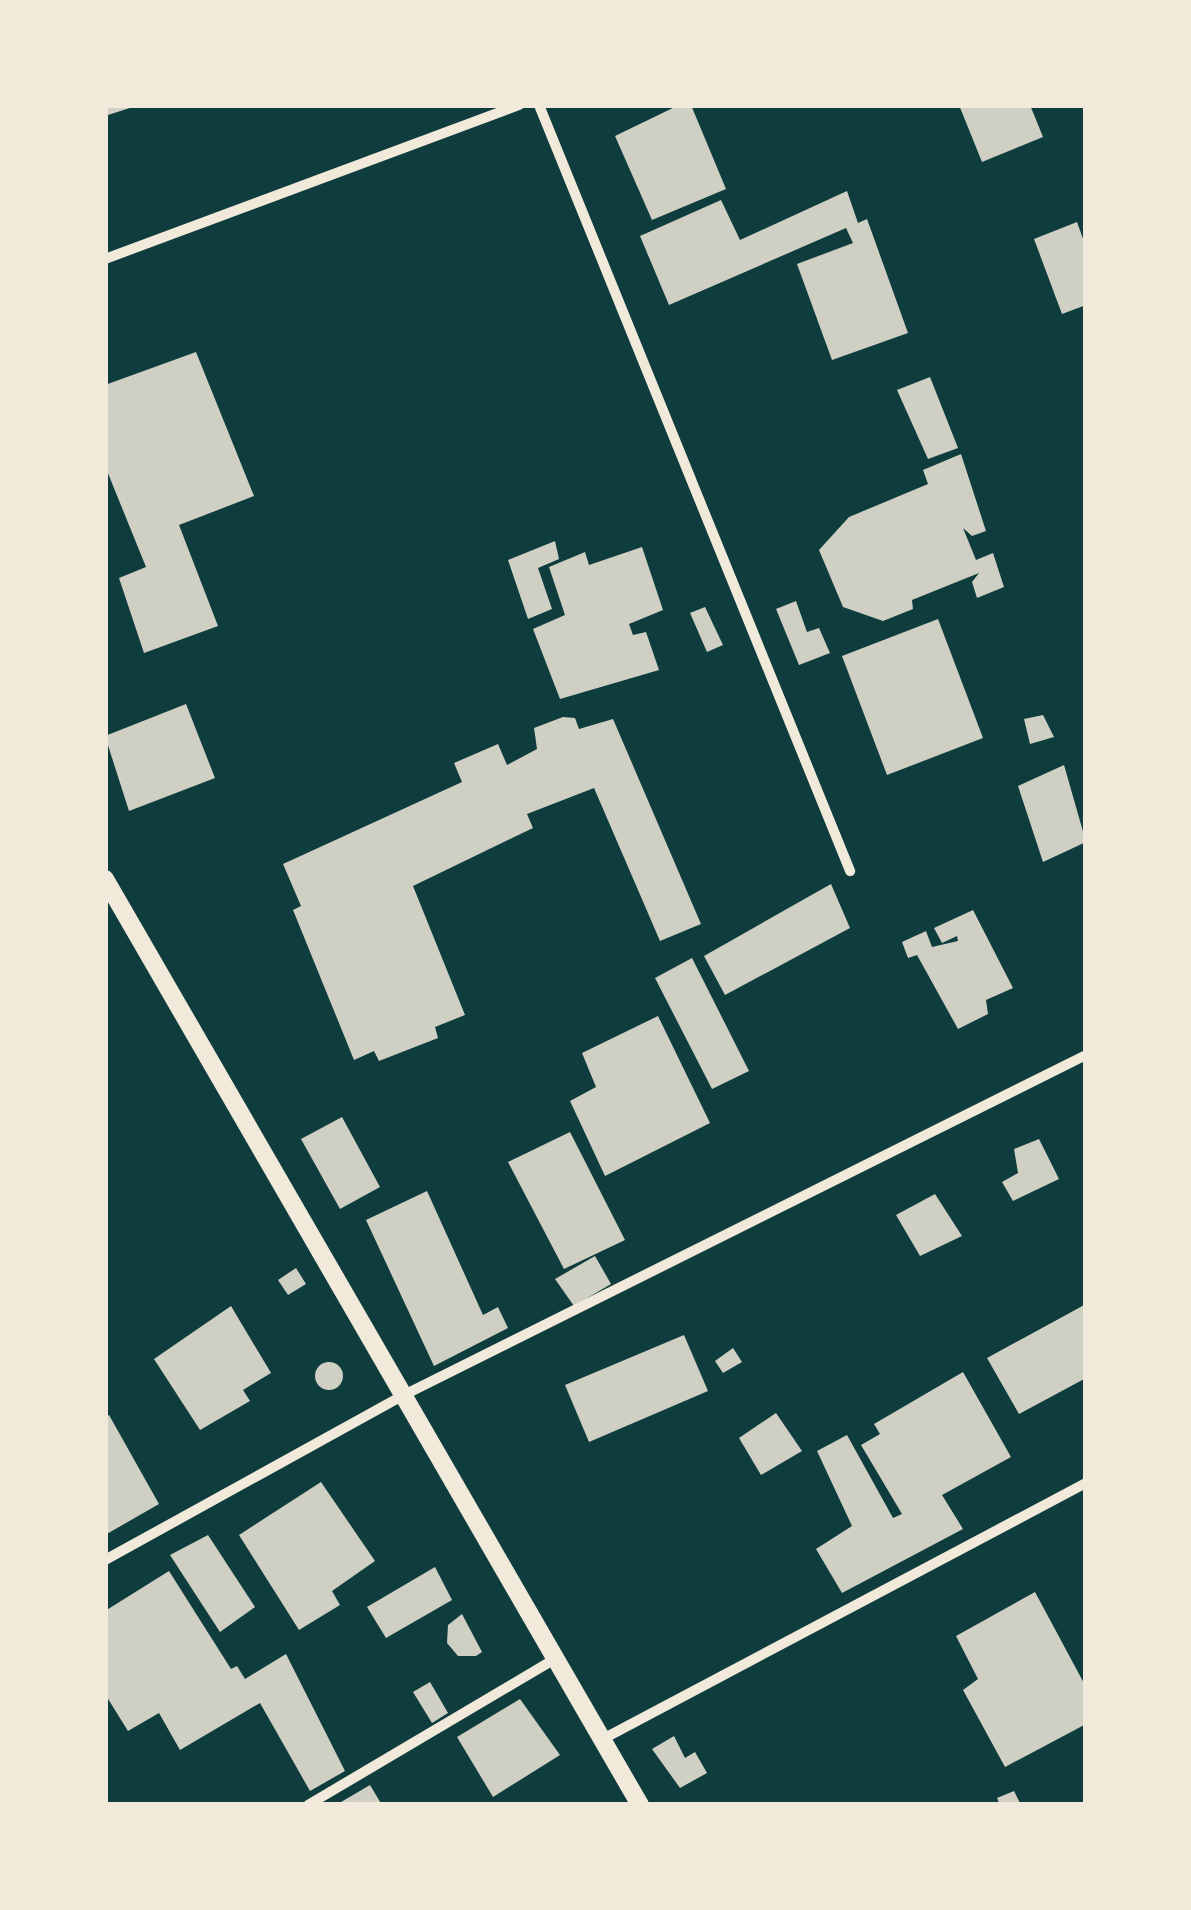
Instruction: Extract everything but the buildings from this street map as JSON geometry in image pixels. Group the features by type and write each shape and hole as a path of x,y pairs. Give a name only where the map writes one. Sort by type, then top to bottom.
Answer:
{"street":[{"path":"105,259 519,105"},
{"path":"538,105 850,871"},
{"path":"105,880 640,1805"},
{"path":"105,1560 402,1396 1086,1055"},
{"path":"601,1740 1086,1483"},
{"path":"308,1805 553,1660"}]}
